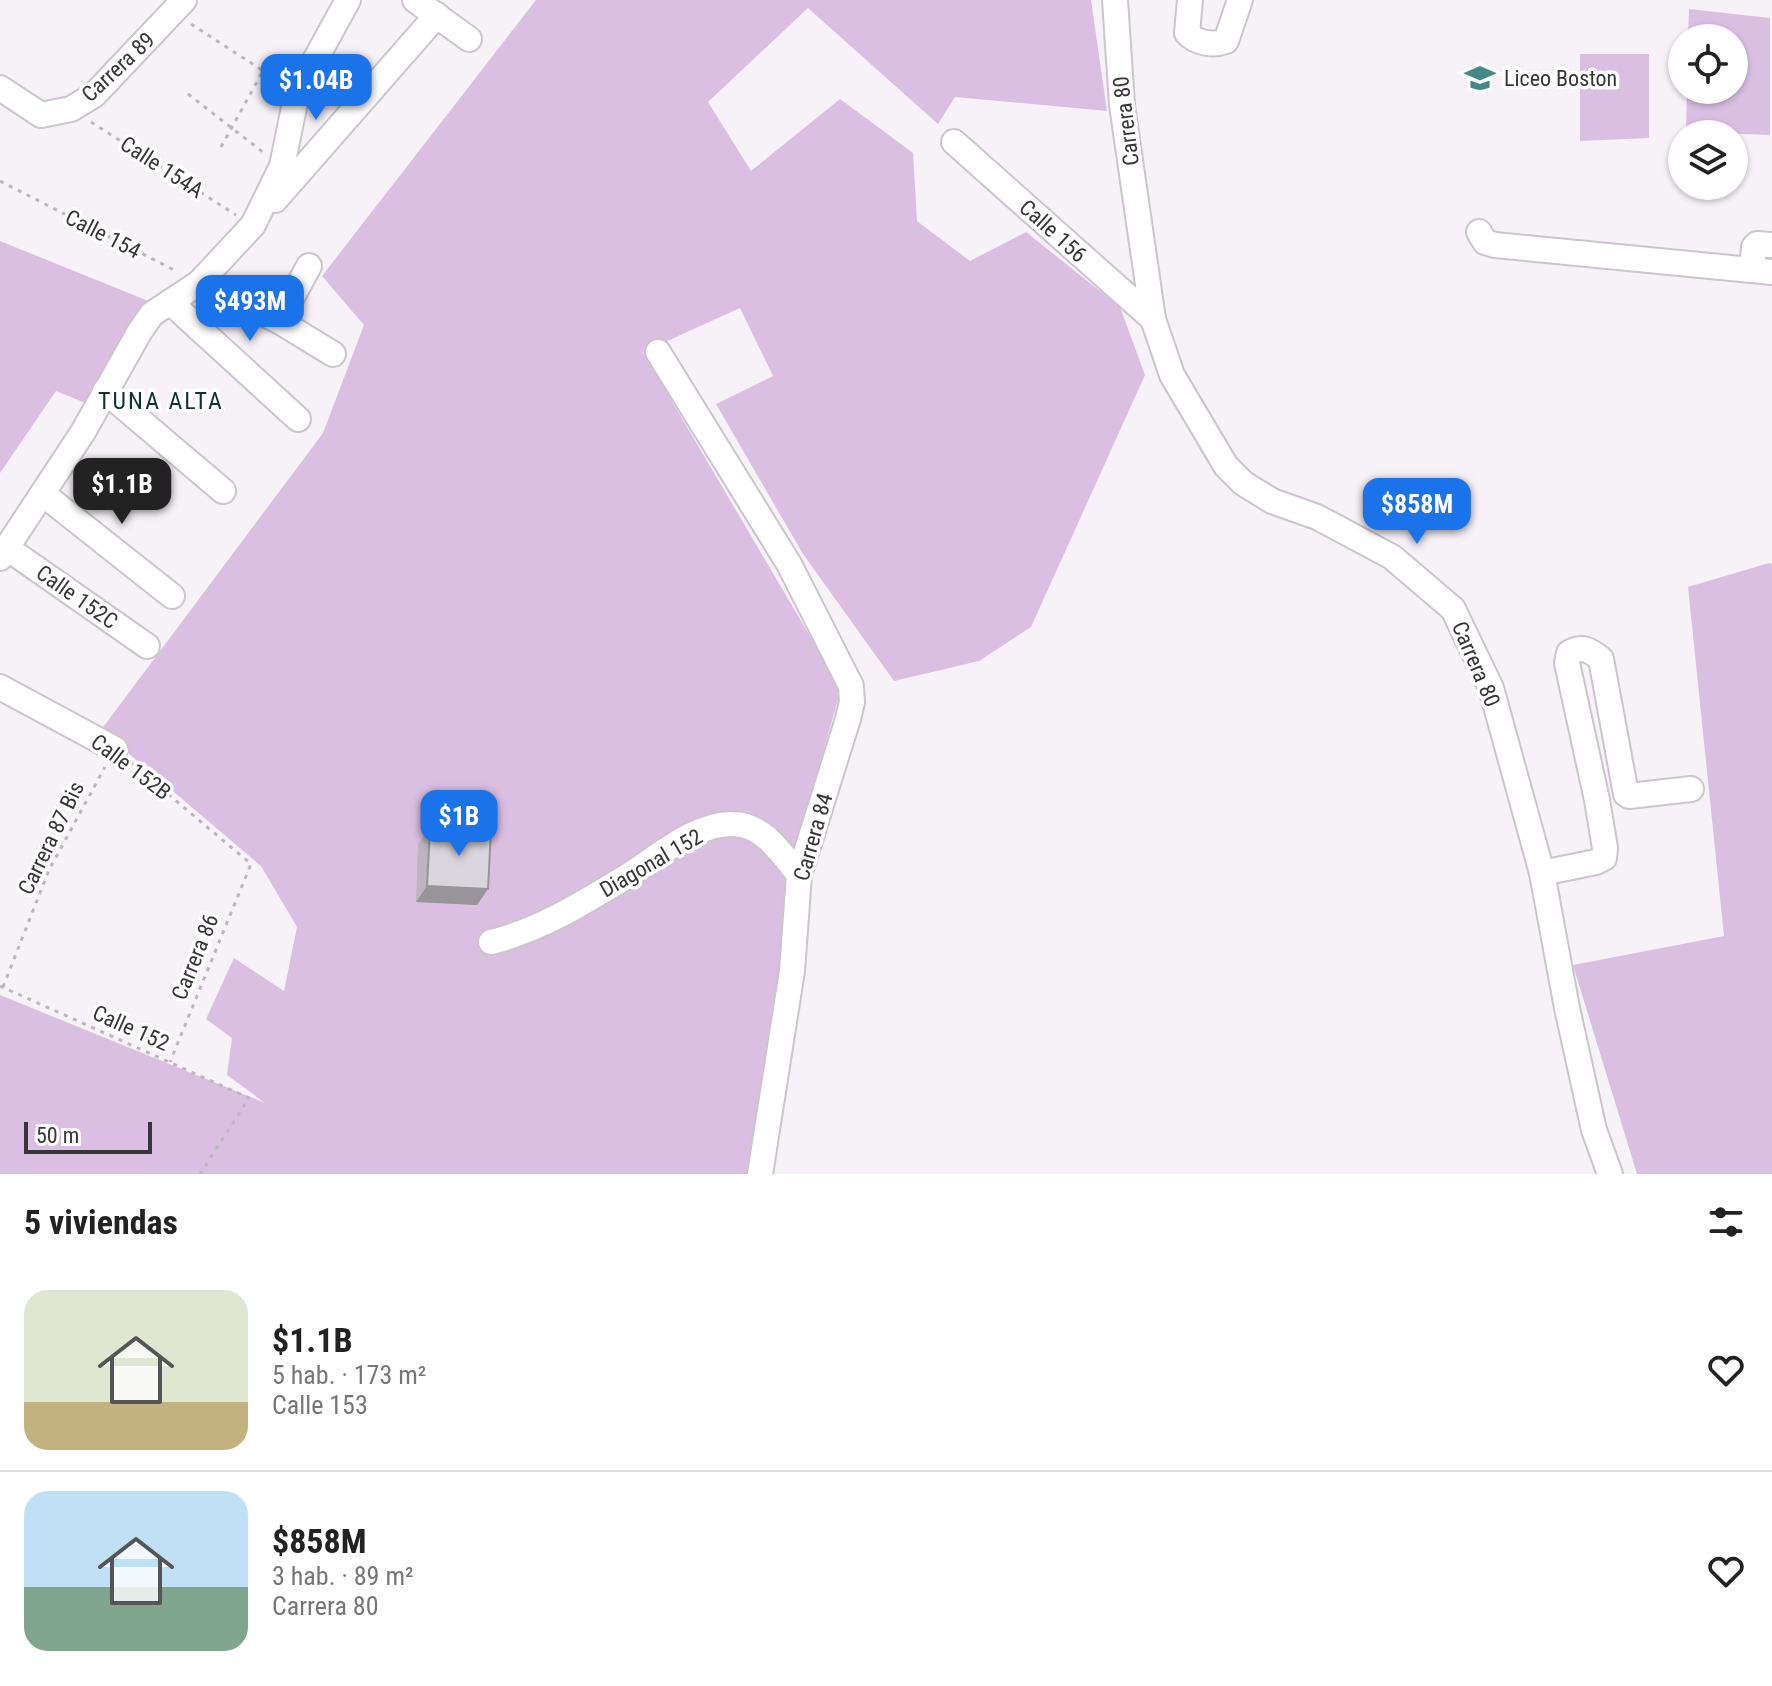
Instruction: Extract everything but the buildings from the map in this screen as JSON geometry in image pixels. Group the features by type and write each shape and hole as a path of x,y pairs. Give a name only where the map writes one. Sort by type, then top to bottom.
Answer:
{"street":[{"path":"253,225 282,166 297,93 348,0"},
{"path":"415,0 469,39"},
{"path":"1115,0 1123,0"},
{"name":"Carrera 80","path":"1115,0 1122,105 1153,319 1172,375 1226,466 1243,483 1272,501 1317,517 1392,557 1453,609 1491,688 1542,873 1594,1130 1610,1174"},
{"path":"1190,0 1187,33 1193,40 1218,44 1226,41 1240,0"},
{"name":"Carrera 89","path":"0,88 41,115 71,109 94,95 179,6"},
{"path":"4,553 83,432 152,314 199,283 437,15"},
{"name":"Calle 156","path":"954,142 1153,319"},
{"path":"1479,232 1485,242 1495,245 1762,271 1754,247 1757,244 1772,245"},
{"path":"279,321 309,266"},
{"path":"199,283 279,321 333,354"},
{"path":"170,302 298,419"},
{"name":"Carrera 84","path":"658,352 789,564 851,686 852,702 799,875 792,971 760,1174"},
{"path":"105,391 223,491"},
{"path":"43,494 172,596"},
{"name":"Calle 152C","path":"4,553 147,646"},
{"path":"1542,873 1604,858 1597,800 1567,663 1569,653 1577,648 1609,655 1626,794 1691,789"},
{"name":"Calle 152B","path":"1,689 115,749"},
{"name":"Diagonal 152","path":"491,942 506,939 568,912 695,834 719,826 735,824 755,830 775,844 799,875"}],"path":[{"path":"179,6 263,71 297,93"},
{"path":"221,147 263,71"},
{"path":"188,94 282,166"},
{"name":"Calle 154A","path":"71,109 253,225"},
{"name":"Calle 154","path":"0,181 199,283"},
{"name":"Calle 152B","path":"115,749 251,864"},
{"name":"Carrera 87 Bis","path":"2,987 49,870 115,749"},
{"name":"Carrera 86","path":"170,1062 251,864"},
{"name":"Calle 152","path":"2,987 249,1098 200,1174"}],"shaded area":[{"path":"536,0 1091,0 1107,111 955,97 938,124 808,8 708,102 751,171 840,99 913,153 917,221 970,261 1026,232 1120,307 1145,375 1031,627 979,661 894,681 803,554 716,404 773,376 740,308 643,352 841,689 794,855 752,1174 0,1174 0,995 265,1103 227,1075 232,1038 206,1019 234,958 284,991 297,927 261,866 101,730 323,433 364,325 322,276"},
{"path":"1689,9 1770,18 1770,135 1748,134 1748,120 1686,120 1687,104 1748,104 1748,24 1688,24"},
{"path":"1580,54 1649,54 1649,138 1580,141"},
{"path":"0,241 156,304 88,404 56,391 0,473"},
{"path":"1772,564 1772,1174 1637,1174 1573,965 1724,936 1688,587"}],"place":[{"name":"Liceo Boston","path":"1480,78"}],"district":[{"name":"TUNA ALTA","path":"161,401"}]}
